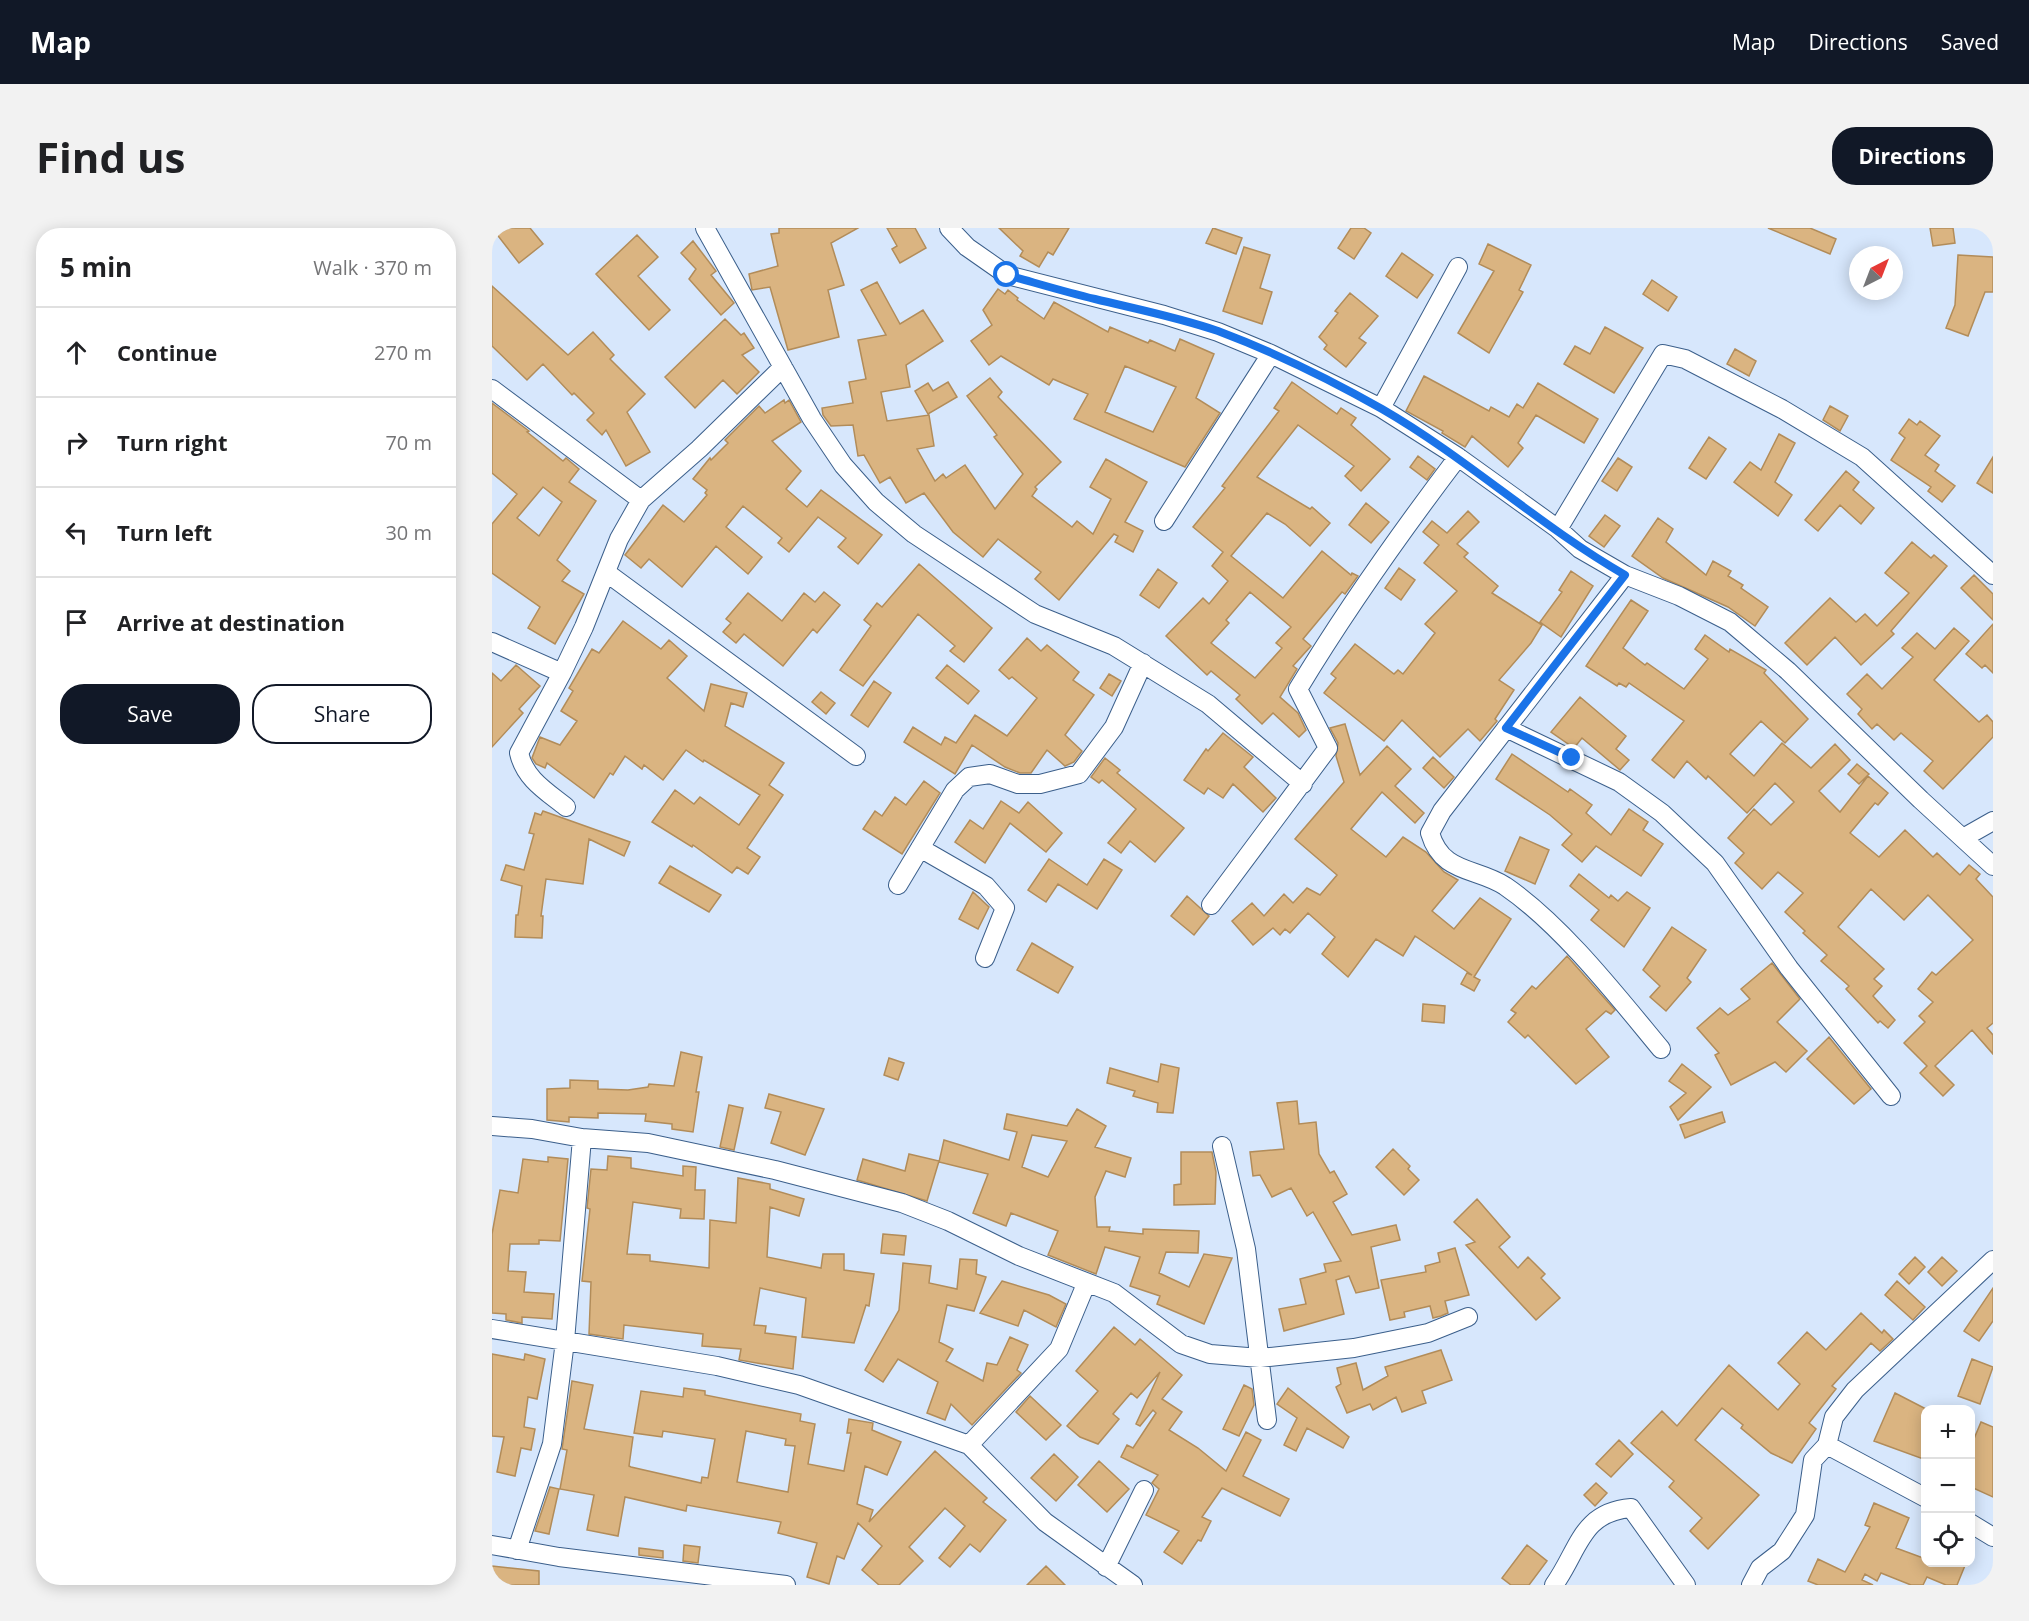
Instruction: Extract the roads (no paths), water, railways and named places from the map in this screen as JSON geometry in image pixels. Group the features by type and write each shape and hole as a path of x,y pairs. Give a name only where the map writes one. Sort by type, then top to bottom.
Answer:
{"street":[{"path":"705,228 783,367 843,465 876,502 914,534 1035,614 1089,634 1143,663 1208,704 1303,784"},
{"path":"949,228 967,247 1007,275 1164,315 1218,332 1271,354 1381,408 1458,457 1558,529 1580,549 1625,575 1679,596 1730,622 1788,671 1993,866"},
{"path":"1381,408 1458,267"},
{"path":"1164,521 1271,354"},
{"path":"1558,529 1663,354 1685,359 1782,409 1862,457 1993,575"},
{"path":"566,807 532,779 522,767 519,753 562,673 607,573 619,539 641,501 699,449 783,367"},
{"path":"492,389 641,501"},
{"path":"1211,904 1328,748 1298,689 1389,547 1458,457"},
{"path":"607,573 856,756"},
{"path":"1625,575 1442,811 1430,833 1435,850 1455,865 1504,886 1554,928 1621,1001 1661,1049"},
{"path":"492,642 562,673"},
{"path":"898,885 955,790 969,777 990,774 1018,784 1040,784 1079,774 1114,727 1143,663"},
{"path":"1506,728 1619,782 1662,813 1708,855 1789,968 1892,1096"},
{"path":"1963,838 1993,821"},
{"path":"920,848 986,886 1005,908 985,958"},
{"path":"492,1126 532,1129 582,1138 648,1143 775,1170 902,1203 948,1221 1019,1256 1114,1293 1181,1344 1210,1354 1260,1358 1354,1348 1428,1333 1468,1317"},
{"path":"517,1550 552,1444 565,1341 582,1138"},
{"path":"1222,1146 1246,1249 1267,1420"},
{"path":"1751,1585 1760,1568 1782,1551 1805,1515 1813,1461 1827,1445 1834,1417 1855,1390 1989,1270"},
{"path":"969,1445 1059,1349 1086,1284"},
{"path":"492,1329 717,1366 799,1385 969,1445 1045,1522 1133,1585"},
{"path":"1827,1445 1921,1495"},
{"path":"1106,1567 1144,1490"},
{"path":"1554,1585 1578,1542 1592,1523 1604,1513 1631,1508 1653,1536 1658,1549 1686,1585"},
{"path":"1975,1526 1993,1537"},
{"path":"492,1545 786,1585"}]}
